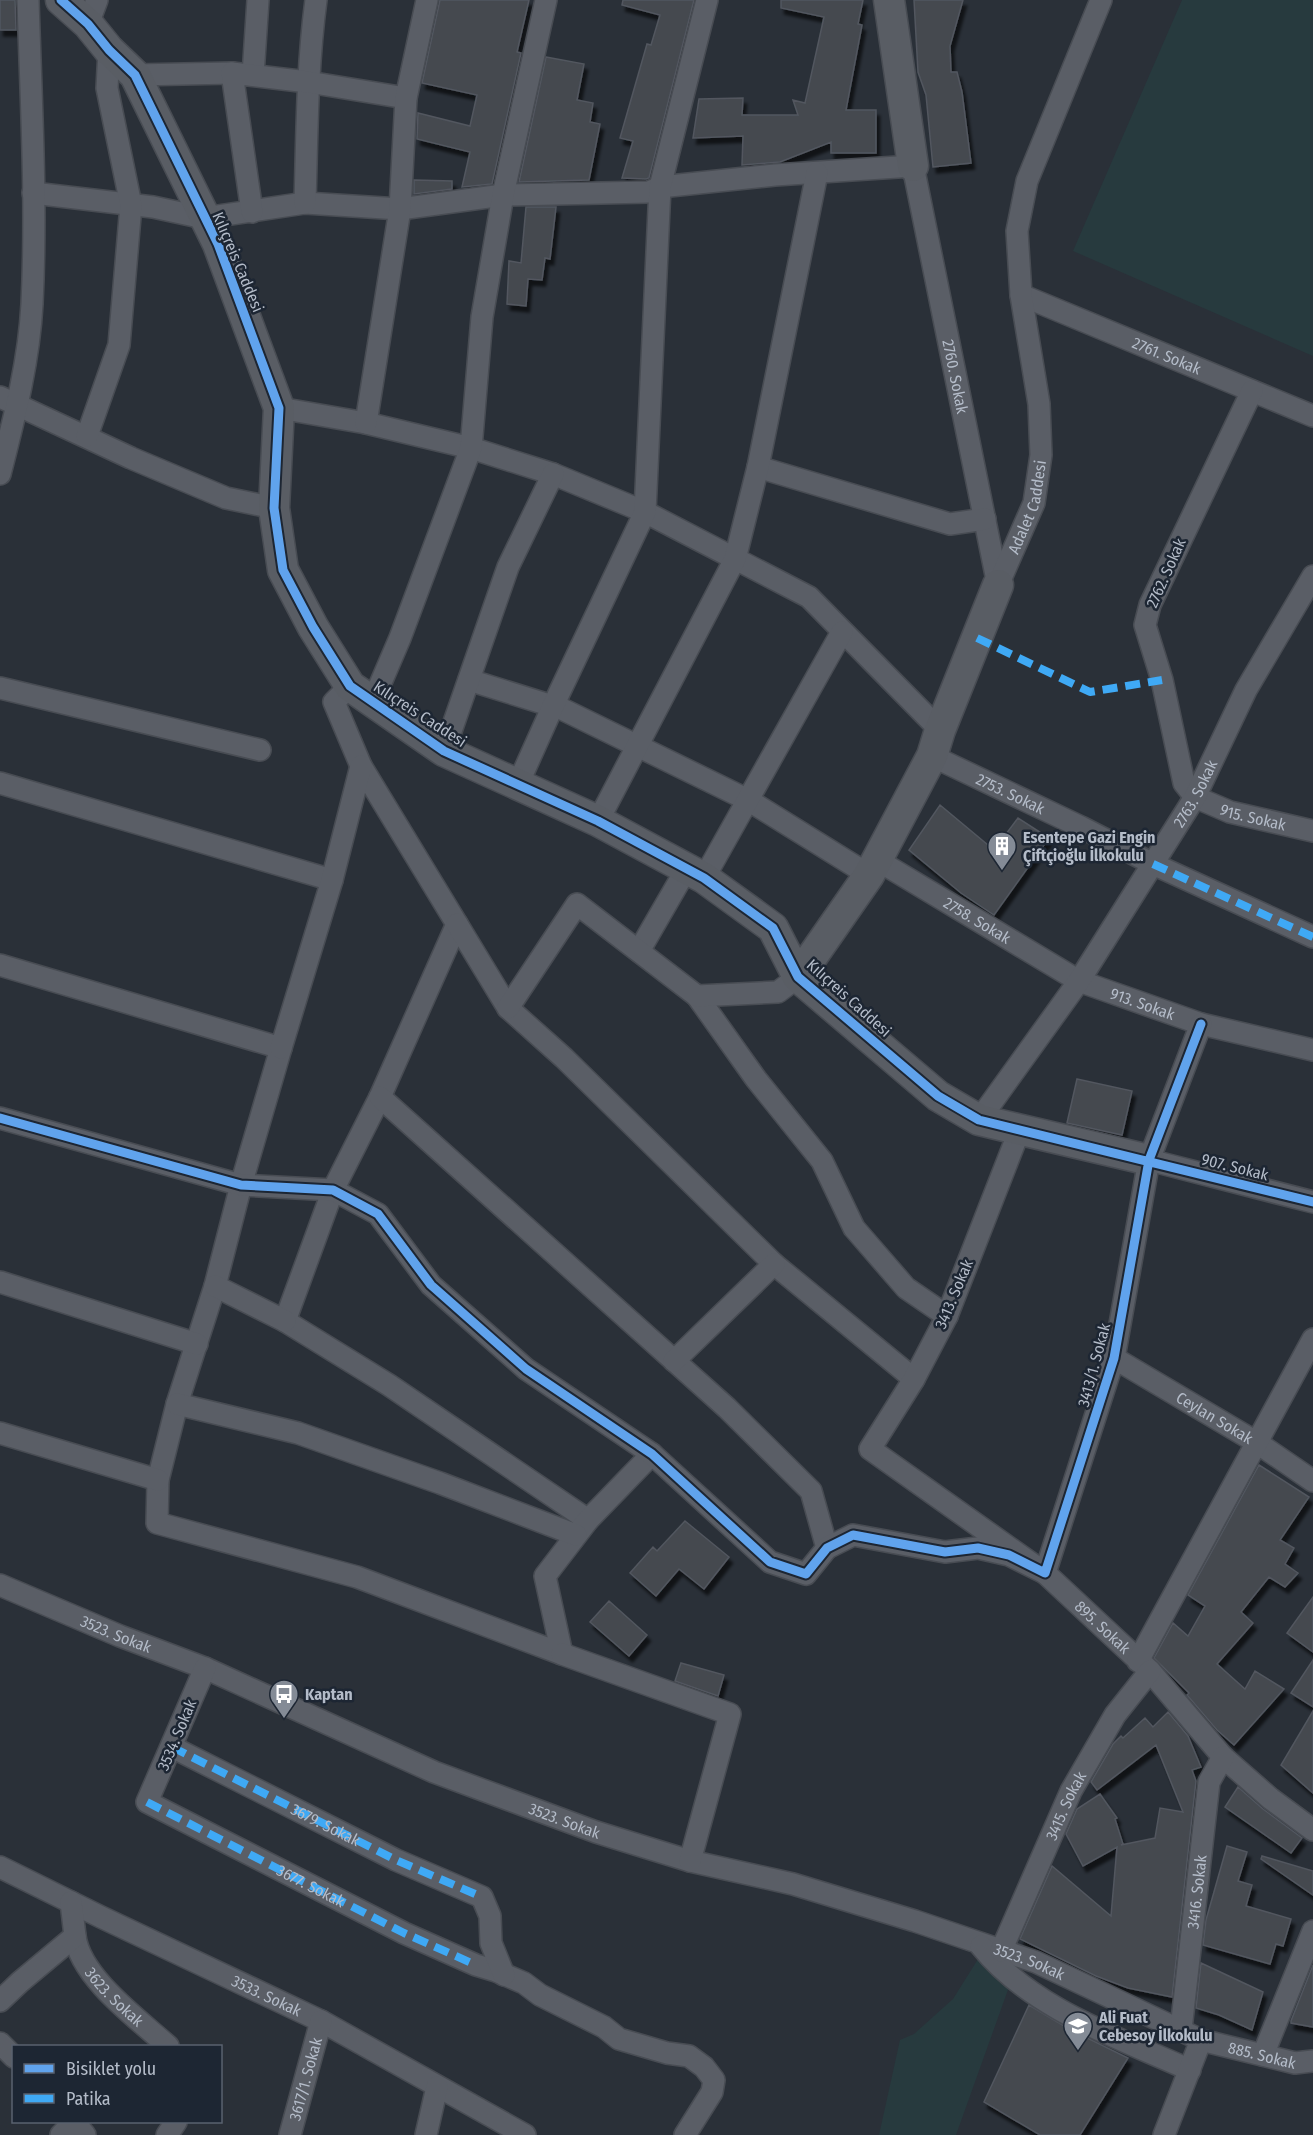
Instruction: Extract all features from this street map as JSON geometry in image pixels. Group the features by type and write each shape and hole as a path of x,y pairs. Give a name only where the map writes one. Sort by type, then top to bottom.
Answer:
{"street":[{"path":"0,474 9,401 32,306 33,193 28,0"},
{"name":"Kılıçreis Caddesi","path":"61,0 93,12 109,50 135,75 218,244 279,408 274,508 283,570 313,627 362,694 444,751 598,821 695,873 773,928 798,977 938,1095 979,1120 1149,1160"},
{"path":"253,75 258,0"},
{"path":"305,203 308,82 316,0"},
{"path":"366,423 400,209 406,98 427,0"},
{"path":"546,0 504,195 482,317 471,448 400,638 362,694 334,702 361,766 508,1008 564,1058 774,1264 914,1379"},
{"path":"518,784 645,512 660,187 707,0"},
{"path":"33,193 153,207 204,218 305,203 400,209 504,195 649,192 660,187 775,175 913,166 889,0"},
{"name":"Adalet Caddesi","path":"798,977 873,867 936,743 998,585 1034,504 1041,455 1039,404 1021,295 1017,231 1026,181 1101,0"},
{"path":"87,436 119,345 131,205 107,88 109,50"},
{"path":"232,73 252,212"},
{"path":"135,75 232,73 308,82 406,98"},
{"name":"2760. Sokak","path":"913,166 998,585"},
{"path":"598,821 735,559 758,466 817,173"},
{"name":"2761. Sokak","path":"1021,295 1313,416"},
{"name":"2762. Sokak","path":"1195,797 1184,783 1162,680 1145,625 1150,604 1252,391"},
{"path":"9,401 131,458 226,498 274,508"},
{"name":"2753. Sokak","path":"279,408 366,423 471,448 553,474 645,512 809,597 842,632 936,743 1081,827 1153,864 1313,937"},
{"path":"758,466 951,524 985,519"},
{"path":"444,751 508,567 553,474"},
{"name":"2763. Sokak","path":"979,1120 1079,981 1195,797 1246,690 1312,580"},
{"path":"639,951 748,801 842,632"},
{"name":"2758. Sokak","path":"469,680 562,709 638,746 873,867 1079,981"},
{"path":"0,688 260,750"},
{"path":"361,766 332,880 241,1185 215,1286 177,1404 158,1480 157,1523 357,1577 730,1714 690,1861"},
{"path":"0,783 332,880"},
{"name":"915. Sokak","path":"1195,797 1230,812 1313,831"},
{"path":"508,1008 577,904 697,996 756,1078 822,1161 854,1228 906,1288 947,1316"},
{"path":"285,1321 333,1190 380,1097 458,924"},
{"path":"0,965 281,1048"},
{"path":"697,996 778,992 798,977"},
{"name":"913. Sokak","path":"1079,981 1201,1024 1313,1050"},
{"name":"3413/1. Sokak","path":"1045,1573 1114,1358 1149,1160 1201,1024"},
{"path":"380,1097 727,1408 811,1491 827,1548"},
{"path":"0,1118 241,1185 333,1190 378,1214 431,1285 526,1369 652,1454 770,1562 806,1574 827,1548 853,1535 945,1552 978,1548 1009,1555 1045,1573"},
{"name":"3413. Sokak","path":"870,1449 914,1379 947,1316 1020,1129"},
{"name":"907. Sokak","path":"1149,1160 1313,1202"},
{"path":"674,1361 774,1264"},
{"path":"0,1282 196,1344"},
{"path":"215,1286 285,1321 389,1385 582,1527"},
{"name":"3415. Sokak","path":"1001,1951 1071,1791 1144,1666 1256,1442 1313,1339"},
{"name":"Ceylan Sokak","path":"1114,1358 1256,1442 1313,1481"},
{"path":"177,1404 298,1433 440,1483 582,1527"},
{"path":"0,1432 158,1480"},
{"name":"895. Sokak","path":"870,1449 1045,1573 1144,1666 1223,1757 1271,1799 1313,1830"},
{"path":"562,1654 545,1576 582,1527 652,1454"},
{"name":"3523. Sokak","path":"0,1585 120,1636 205,1668 434,1772 596,1832 690,1861 793,1884 915,1921 1036,1962 1145,2012"},
{"name":"3534. Sokak","path":"147,1802 205,1668"},
{"name":"3679. Sokak","path":"172,1747 396,1860 482,1898 490,1916 491,1943 504,1975"},
{"name":"3416. Sokak","path":"1181,2030 1209,1782 1223,1757"},
{"name":"3677. Sokak","path":"147,1802 394,1928 476,1965 524,1983 540,1995 604,2027 619,2039 667,2053 689,2056 704,2067 714,2080 712,2092 685,2135"},
{"name":"3533. Sokak","path":"0,1867 321,2021 525,2135"},
{"path":"0,2001 75,1936 71,1902"},
{"path":"1263,2055 1313,1931"},
{"name":"3623. Sokak","path":"75,1936 76,1948 100,1985 167,2045"},
{"path":"979,1943 991,1958 1027,1990 1082,2021 1190,2070"},
{"name":"885. Sokak","path":"1145,2012 1201,2040 1295,2063 1313,2061"},
{"name":"3617/1. Sokak","path":"290,2135 321,2021"},
{"path":"1164,2135 1201,2040"},
{"path":"0,2043 12,2055"},
{"path":"426,2135 437,2087"},
{"path":"61,2135 72,2123"},
{"path":"76,2123 86,2135"}],"green space":[{"path":"1182,0 1313,0 1313,356 1073,251"},
{"path":"980,1956 1014,1973 956,2135 879,2135 900,2040 914,2034 953,1999"}],"building":[{"path":"0,0 15,0 16,30 0,30"},
{"path":"440,0 529,0 517,52 521,53 492,184 462,187 470,152 417,139 418,113 470,126 477,95 422,83"},
{"path":"623,0 694,0 649,178 646,179 622,178 633,141 620,138 647,44 651,45 660,15 622,5"},
{"path":"781,0 863,0 858,24 862,25 846,110 876,110 876,153 831,153 831,142 780,162 742,165 743,136 693,138 699,99 743,98 742,115 798,115 793,100 805,103 824,17 781,8"},
{"path":"914,0 963,0 950,46 951,72 957,72 962,92 971,163 933,167 926,95 918,72"},
{"path":"546,57 584,64 577,100 593,103 590,122 600,124 589,180 519,182"},
{"path":"414,180 452,181 452,189 414,194"},
{"path":"526,207 556,207 550,259 545,258 542,280 528,279 526,306 507,304 509,261 521,263"},
{"path":"940,805 994,850 1018,818 1049,838 994,915 961,893 909,850"},
{"path":"1077,1079 1132,1091 1122,1135 1067,1123"},
{"path":"1259,1465 1309,1497 1280,1540 1294,1548 1285,1564 1298,1573 1285,1587 1269,1577 1241,1612 1253,1623 1217,1664 1245,1689 1255,1671 1284,1689 1234,1745 1217,1730 1187,1695 1189,1693 1154,1658 1173,1623 1188,1636 1205,1606 1188,1595"},
{"path":"685,1521 729,1557 704,1589 679,1569 656,1596 630,1573 653,1547 657,1551"},
{"path":"1313,1597 1313,1652 1287,1633"},
{"path":"609,1601 647,1635 629,1656 590,1622"},
{"path":"1313,1660 1313,1707 1291,1693"},
{"path":"681,1663 724,1675 718,1696 675,1681"},
{"path":"1313,1711 1313,1793 1281,1765"},
{"path":"1168,1712 1188,1736 1201,1767 1192,1770 1196,1781 1172,1997 1128,1988 1096,1976 1020,1939 1052,1866 1111,1916 1117,1847 1083,1866 1066,1834 1077,1809 1100,1794 1117,1818 1115,1819 1123,1844 1121,1845 1155,1838 1160,1808 1183,1812 1156,1745 1097,1790 1091,1782 1113,1744 1121,1736 1123,1738 1145,1718 1153,1727"},
{"path":"1238,1787 1302,1838 1291,1853 1225,1807"},
{"path":"1227,1846 1247,1852 1238,1881 1252,1885 1246,1906 1291,1919 1283,1946 1276,1944 1270,1964 1203,1945 1206,1920"},
{"path":"1262,1856 1313,1871 1313,1895 1261,1859"},
{"path":"1201,1963 1263,1992 1252,2030 1219,2015 1196,2008"},
{"path":"1313,1965 1313,2027 1291,2023 1291,2021"},
{"path":"1029,2005 1071,2030 1128,2058 1080,2135 1040,2135 984,2102"}],"marked path":[{"path":"977,638 1090,692 1162,680"},
{"path":"1153,864 1313,937"},
{"path":"172,1747 396,1860 482,1897"},
{"path":"147,1802 404,1933 476,1965"}],"cycle path":[{"path":"61,0 88,24 109,50 135,75 218,244 279,408 274,508 283,570 313,627 350,686 444,751 598,821 704,878 773,928 798,977 938,1096 979,1120 1313,1202"},
{"path":"0,1118 241,1185 333,1190 378,1214 431,1285 526,1369 652,1454 770,1562 806,1574 827,1548 853,1535 945,1552 978,1548 1009,1555 1045,1573 1114,1358 1149,1160 1201,1024"}],"place":[{"name":"Esentepe Gazi Engin Çiftçioğlu İlkokulu","path":"1002,872"},
{"name":"Kaptan","path":"284,1720"},
{"name":"Ali Fuat Cebesoy İlkokulu","path":"1078,2052"}]}
